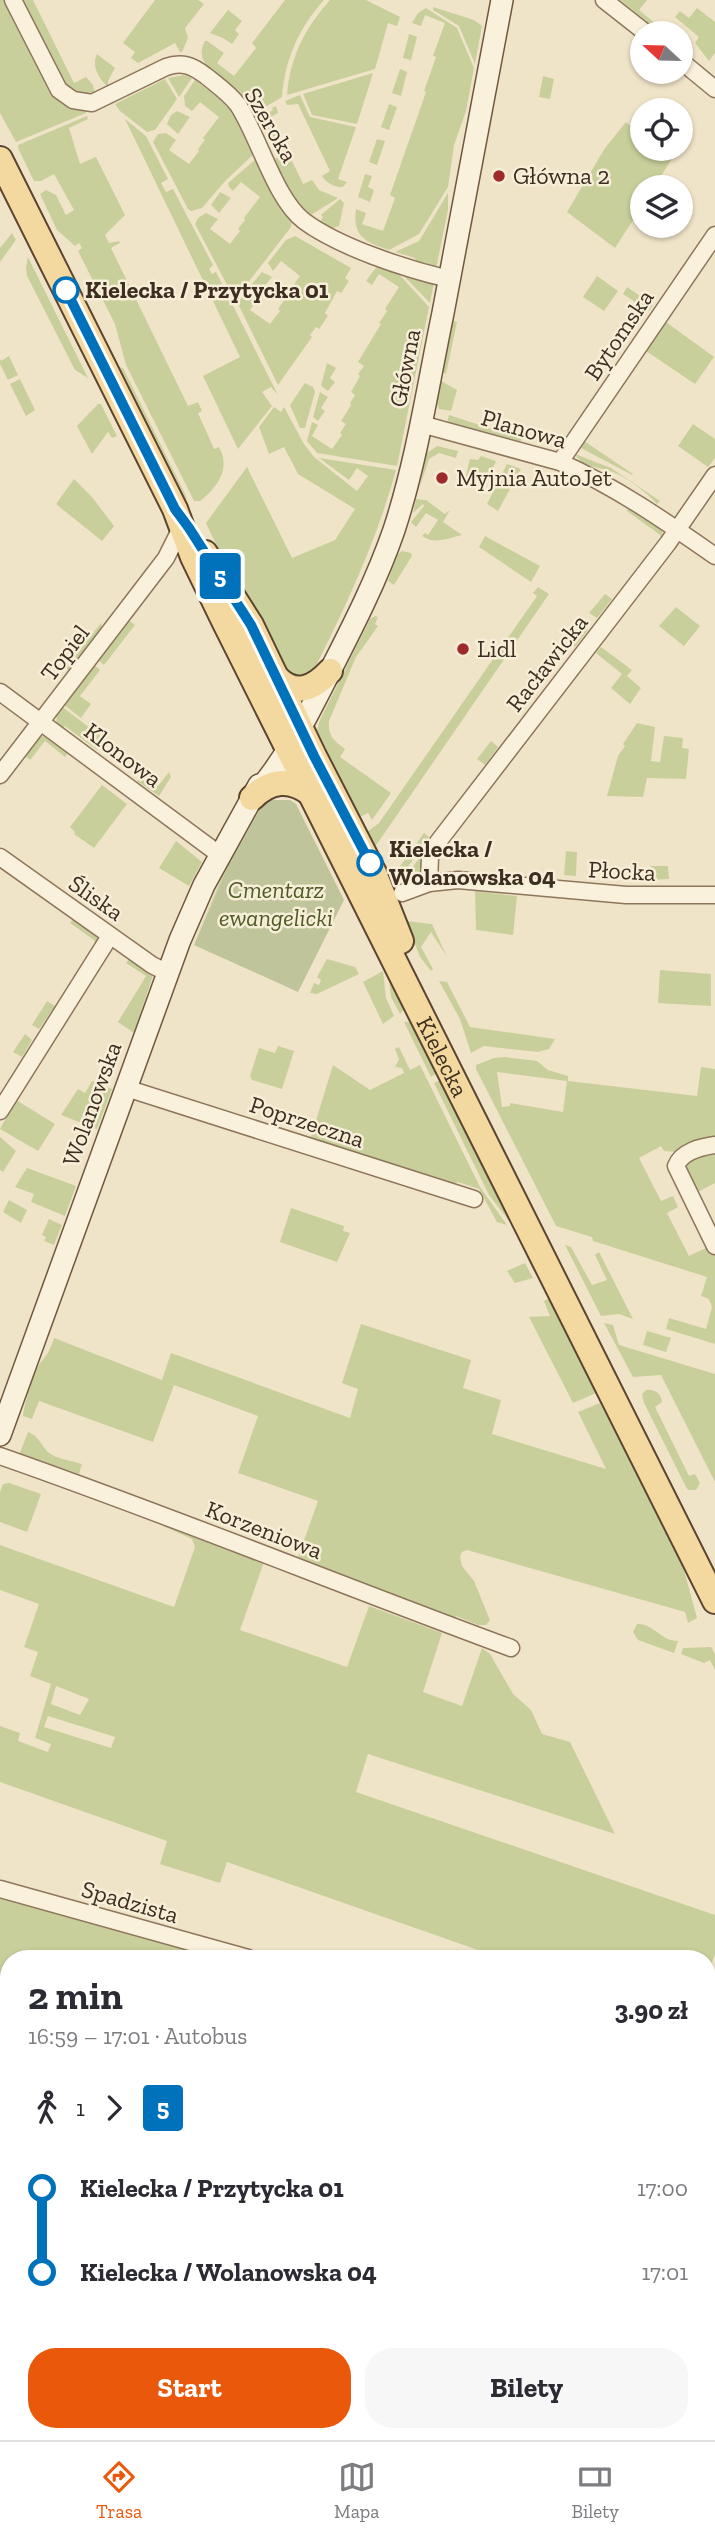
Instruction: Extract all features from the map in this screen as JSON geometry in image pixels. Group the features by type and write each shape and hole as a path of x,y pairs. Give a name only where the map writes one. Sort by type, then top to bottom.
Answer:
{"main road":[{"name":"Kielecka","path":"0,159 178,519 193,558 291,740 374,873 405,951 715,1570"},
{"name":"Kielecka","path":"178,519 239,605 276,678 291,740 310,793 715,1601"},
{"path":"276,678 288,687 301,690 318,683 330,671"},
{"path":"252,799 267,787 282,782 295,784 310,793"}],"street":[{"name":"Szeroka","path":"13,0 56,85 68,98 80,103 92,103 166,66 191,66 228,93 237,103 287,202 304,221 374,255 449,279"},
{"name":"Główna","path":"291,740 368,596 408,482 502,0"},
{"path":"604,0 631,21"},
{"path":"693,71 715,89"},
{"name":"Bytomska","path":"560,462 715,235"},
{"name":"Planowa","path":"421,424 560,462 608,484 715,556"},
{"name":"Racławicka","path":"429,883 430,857 441,838 677,529 715,475"},
{"name":"Topiel","path":"0,775 166,558 178,519"},
{"path":"166,558 193,558"},
{"name":"Klonowa","path":"0,692 220,855"},
{"name":"Wolanowska","path":"0,1435 191,914 220,855 274,759 291,740"},
{"name":"Śliska","path":"0,857 152,965 168,973"},
{"name":"Płocka","path":"402,893 429,883 457,880 626,895 715,895"},
{"path":"0,1111 110,936"},
{"name":"Poprzeczna","path":"126,1088 474,1199"},
{"path":"715,1145 680,1157 676,1166 715,1246"},
{"name":"Korzeniowa","path":"0,1456 95,1489 361,1593 511,1648"},
{"name":"Spadzista","path":"0,1889 219,1950"}],"green space":[{"path":"0,0 5,0 11,10 60,100 86,110 86,113 16,142 0,113"},
{"path":"20,0 33,0 74,83 86,77 93,85 95,94 85,97 65,88"},
{"path":"155,0 198,0 204,4 185,28 188,38 182,52 175,43 138,63 131,58 135,52 123,43"},
{"path":"285,0 324,0 307,22 295,45 286,70 282,97 257,112 239,91 211,70 202,57 202,50 207,41 224,53 217,63 234,76 256,48 252,43"},
{"path":"330,0 366,0 400,17 397,26 388,23 375,69 287,95 291,68 300,44 313,21"},
{"path":"620,0 647,0 639,10 652,21 646,21"},
{"path":"433,7 474,20 482,26 475,64 459,26 433,10"},
{"path":"426,8 457,28 474,68 466,111 454,145 448,187 419,234 389,250 362,237 356,226 356,209 366,213 362,224 383,231 395,198 390,195 426,92 424,91 436,57 433,56 445,23 425,15 421,26 412,23 418,13"},
{"path":"697,8 715,22 715,53 709,61 695,43 699,37 693,32 693,21 680,21 675,17 680,11 689,18"},
{"path":"228,10 242,21 235,30 239,34 232,44 210,33"},
{"path":"409,34 417,37 411,60 403,58"},
{"path":"97,54 115,68 108,87 97,72"},
{"path":"400,69 407,72 401,96 392,93"},
{"path":"373,73 357,124 312,115 303,94"},
{"path":"184,75 192,78 179,97 168,78"},
{"path":"543,76 554,79 550,99 539,97"},
{"path":"165,79 177,99 155,130 147,132 115,104"},
{"path":"195,80 228,105 255,153 226,180 202,208 191,211 153,142 158,134 166,133 176,140 169,150 189,164 199,151 205,140 203,138 219,117 200,102 192,111 185,106 184,96"},
{"path":"300,95 310,117 356,127 338,179 347,182 343,187 331,184 322,176 330,171 298,104 287,105 285,101"},
{"path":"389,104 397,107 389,130 381,127"},
{"path":"276,106 278,113 271,117 303,184 312,180 319,190 338,198 311,215 306,216 287,192 273,160 280,156 261,117"},
{"path":"177,111 190,117 178,134 167,124 171,115"},
{"path":"87,116 88,119 69,128 80,164 96,157 125,215 105,235 109,243 119,241 120,243 111,248 188,406 198,402 202,411 198,413 214,449 219,447 222,455 224,462 221,477 200,501 194,501 126,365 115,324 78,251 82,248 79,243 75,246 57,230 40,194 46,190 56,195 66,215 74,210 54,174 41,181 34,181 18,148 18,145"},
{"path":"125,119 146,136 168,179 161,183 166,192 173,189 213,265 209,269 212,274 216,272 278,395 271,387 262,392 272,406 238,449 203,376 240,357"},
{"path":"626,122 630,125 630,161 670,161 662,175 630,175 630,225 615,248 567,212 605,148"},
{"path":"377,139 385,141 377,165 369,162"},
{"path":"256,159 278,202 292,221 291,227 237,297 233,296 195,224 198,218 206,213 218,219 210,229 230,244 240,231 238,229 244,218 260,197 241,182 233,191 228,183"},
{"path":"365,174 372,176 368,187 374,190 370,202 358,197"},
{"path":"220,192 231,198 219,213 211,205"},
{"path":"448,193 448,210 436,269 418,265 415,258 395,252 419,241"},
{"path":"340,199 344,203 339,226 330,229 319,224 323,217 321,215"},
{"path":"12,233 16,240 0,262 0,248"},
{"path":"295,236 351,268 345,278 349,281 341,293 337,291 325,313 328,316 319,329 316,327 310,335 312,337 278,385 237,302 247,293 257,300 250,310 270,324 300,276 281,261 273,271 268,263 286,240"},
{"path":"28,257 88,378 75,370 27,276"},
{"path":"378,265 396,271 429,307 397,466 317,453 307,441 312,422 318,425 312,436 332,449 342,435 340,433 346,424 341,421 351,405 355,395 351,392 364,366 358,362 399,287 379,274 372,285 366,281"},
{"path":"396,268 434,282 430,303"},
{"path":"262,272 272,277 258,294 251,285"},
{"path":"597,276 618,291 604,311 583,297"},
{"path":"627,287 653,305 649,311 623,294"},
{"path":"453,321 457,322 446,374 443,372"},
{"path":"666,322 714,357 695,384 646,351"},
{"path":"9,356 18,375 8,380 0,359 1,361"},
{"path":"327,363 336,368 330,378 335,382 328,391 321,386"},
{"path":"120,367 123,368 188,500 185,497"},
{"path":"20,379 35,410 26,416 10,384"},
{"path":"441,381 457,390 451,411 439,409 437,404"},
{"path":"305,383 313,387 315,392 305,428 300,428 290,405"},
{"path":"320,392 328,397 321,408 325,411 318,421 313,417"},
{"path":"101,404 117,436 112,438 108,432 92,454 77,426"},
{"path":"274,407 281,412 284,407 314,457 357,491 368,476 357,468 349,480 319,458 396,470 359,575 311,676 304,679 288,673 222,557 206,523 247,467 292,558 335,540 355,509 298,474 284,447 269,454 259,427"},
{"path":"449,415 522,439 520,442 447,423"},
{"path":"693,424 715,439 715,458 708,467 678,446"},
{"path":"584,441 633,474 581,448"},
{"path":"437,446 458,451 456,458 439,453 429,459 420,486 427,453"},
{"path":"575,454 611,468 660,501 657,504 629,481 610,471 586,464"},
{"path":"481,456 496,461 487,482 471,474 463,487 470,459 478,460"},
{"path":"507,464 521,469 498,511 487,504"},
{"path":"74,479 114,526 102,541 56,504"},
{"path":"416,499 426,500 445,514 450,510 443,522 462,535 437,540 422,536 425,533 428,535 438,520 426,513 416,527 411,522 424,506 423,504 413,513"},
{"path":"629,505 661,528 663,537 627,511"},
{"path":"485,536 540,566 531,582 479,547"},
{"path":"402,551 411,553 412,556 394,585 388,581 397,555"},
{"path":"538,587 549,594 375,847 367,832 379,823 537,596 533,593"},
{"path":"605,594 612,599 597,618 589,613"},
{"path":"676,607 700,626 684,646 659,626"},
{"path":"378,617 375,624 378,626 356,657 329,721 332,737 345,749 340,757 391,793 372,820 368,813 360,817 317,730 370,619"},
{"path":"128,620 135,625 104,665 97,659"},
{"path":"101,623 102,630 70,672 66,668"},
{"path":"581,624 588,630 575,647 568,640"},
{"path":"601,647 632,670 627,676 641,688 630,704 611,688 622,674 596,653"},
{"path":"93,664 100,670 80,696 91,704 81,718 63,704"},
{"path":"61,706 102,737 97,750 65,726 61,729 56,725"},
{"path":"637,723 655,727 651,761 660,762 664,736 683,738 682,748 689,749 686,779 647,778 643,797 607,796 618,756"},
{"path":"49,737 69,751 65,757 45,741 30,760 24,755 36,739"},
{"path":"491,741 498,747 485,765 477,759"},
{"path":"169,772 171,777 159,796 137,781 142,774 158,786"},
{"path":"102,785 127,804 94,848 74,834 70,827"},
{"path":"265,800 228,866 193,945 227,865 260,803"},
{"name":"Cmentarz ewangelicki","path":"265,800 290,800 296,804 344,900 298,992 194,945 228,866"},
{"path":"424,833 429,837 403,874 390,880"},
{"path":"176,841 202,862 189,886 159,868"},
{"path":"428,846 419,875 398,902 392,886 404,879"},
{"path":"566,851 577,852 576,876 564,875"},
{"path":"651,866 668,866 669,879 651,880"},
{"path":"475,891 517,896 513,935 476,930"},
{"path":"74,918 97,935 97,945 84,965 82,964 95,944 94,940 70,923"},
{"path":"406,921 432,924 447,957 431,932 421,947 433,969 431,971 420,957"},
{"path":"130,958 153,975 134,1033 118,1022 146,976 126,963"},
{"path":"327,959 355,967 359,974 317,994 310,993 314,983 319,985 321,980 317,977"},
{"path":"388,970 406,1007 400,1014 391,997"},
{"path":"660,970 711,974 711,1006 658,1003"},
{"path":"383,971 386,998 394,1016 383,1024 363,982"},
{"path":"439,981 447,982 470,1027 555,1039 549,1049 538,1052 484,1046 471,1053 460,1019"},
{"path":"47,1001 55,1006 39,1029 32,1025"},
{"path":"404,1022 414,1022 442,1070 431,1077"},
{"path":"25,1034 32,1040 22,1057 13,1052"},
{"path":"278,1046 294,1051 282,1089 252,1080 250,1076 259,1048 275,1053"},
{"path":"399,1047 410,1070 420,1065 480,1187 507,1225 497,1222 479,1189 458,1182 452,1185 310,1140 333,1065 370,1090 404,1073 402,1068 395,1067 399,1059 395,1049"},
{"path":"494,1058 537,1061 548,1070 568,1076 568,1081 697,1096 701,1067 715,1069 715,1140 677,1152 664,1151 661,1146 639,1158 661,1201 673,1196 678,1207 667,1213 689,1256 710,1246 715,1256 715,1344 666,1329 669,1318 706,1329 712,1307 709,1299 701,1296 707,1277 593,1241 592,1237 556,1226 476,1069 476,1065","holes":["497,1072 567,1081 563,1112 510,1103 510,1106 502,1107"]},
{"path":"445,1078 541,1276 533,1270 513,1226 489,1195 434,1083"},
{"path":"92,1081 112,1089 97,1129 61,1115 78,1089 85,1093"},
{"path":"16,1100 55,1124 38,1151 0,1129"},
{"path":"0,1137 16,1151 3,1172 0,1170"},
{"path":"715,1150 715,1183 698,1192 685,1164 687,1160"},
{"path":"27,1168 76,1186 65,1216 31,1202 34,1194 15,1187"},
{"path":"9,1200 27,1210 21,1223 3,1212"},
{"path":"291,1208 344,1226 343,1231 350,1233 337,1262 280,1242"},
{"path":"49,1219 62,1225 54,1245 44,1241 46,1237 42,1235"},
{"path":"565,1245 571,1247 592,1285 607,1280 595,1255 599,1252 633,1319 619,1314 601,1316"},
{"path":"525,1263 533,1278 515,1283 507,1271"},
{"path":"549,1298 596,1393 573,1403 529,1317 550,1316 544,1301"},
{"path":"604,1323 613,1325 619,1345 715,1374 715,1482 661,1375 633,1377"},
{"path":"361,1324 471,1360 463,1388 501,1400 492,1434 606,1469 578,1412 600,1403 684,1570 697,1618 688,1623 685,1612 467,1550 462,1552 460,1557 462,1566 474,1581 490,1620 486,1625 478,1625 456,1616 453,1622 334,1576 298,1557 318,1501 238,1473 258,1416 174,1385 153,1442 39,1401 32,1419 23,1416 35,1372 49,1352 54,1338 162,1380 171,1353 350,1418 358,1389 342,1383"},
{"path":"647,1331 671,1338 666,1352 643,1345"},
{"path":"646,1390 654,1391 660,1396 662,1402 655,1407 689,1476 695,1474 700,1483 696,1490 688,1490 686,1487 644,1403 642,1394"},
{"path":"28,1432 51,1454 82,1464 79,1474 20,1453"},
{"path":"9,1483 41,1494 27,1532 0,1522 0,1492 3,1484"},
{"path":"163,1526 170,1526 264,1562 240,1630 347,1667 369,1606 442,1633 423,1692 462,1706 482,1648 490,1654 513,1694 531,1710 542,1734 570,1742 615,1834 368,1754 356,1792 715,1915 715,1950 478,1950 227,1862 220,1883 160,1864 167,1841 0,1782 0,1726 20,1733 18,1741 48,1752 51,1744 35,1738 51,1684 30,1676 38,1652 24,1647 39,1604 0,1590 0,1545 174,1607 195,1547 192,1539","holes":["56,1686 89,1699 80,1715 51,1704","48,1716 115,1737 111,1748 44,1727"]},
{"path":"637,1624 648,1626 666,1638 678,1641 674,1653 638,1640 633,1632"},
{"path":"711,1647 715,1654 715,1670 710,1660 704,1663 681,1654 683,1648"},
{"path":"0,1895 197,1950 0,1950"}],"bus line":[{"name":"5","path":"66,290 175,509 251,625 314,756 370,863"}],"place":[{"name":"Główna 2","path":"499,176"},
{"name":"Kielecka / Przytycka 01","path":"66,290"},
{"name":"Myjnia AutoJet","path":"442,478"},
{"name":"Lidl","path":"463,649"},
{"name":"Kielecka / Wolanowska 04","path":"370,863"}]}
